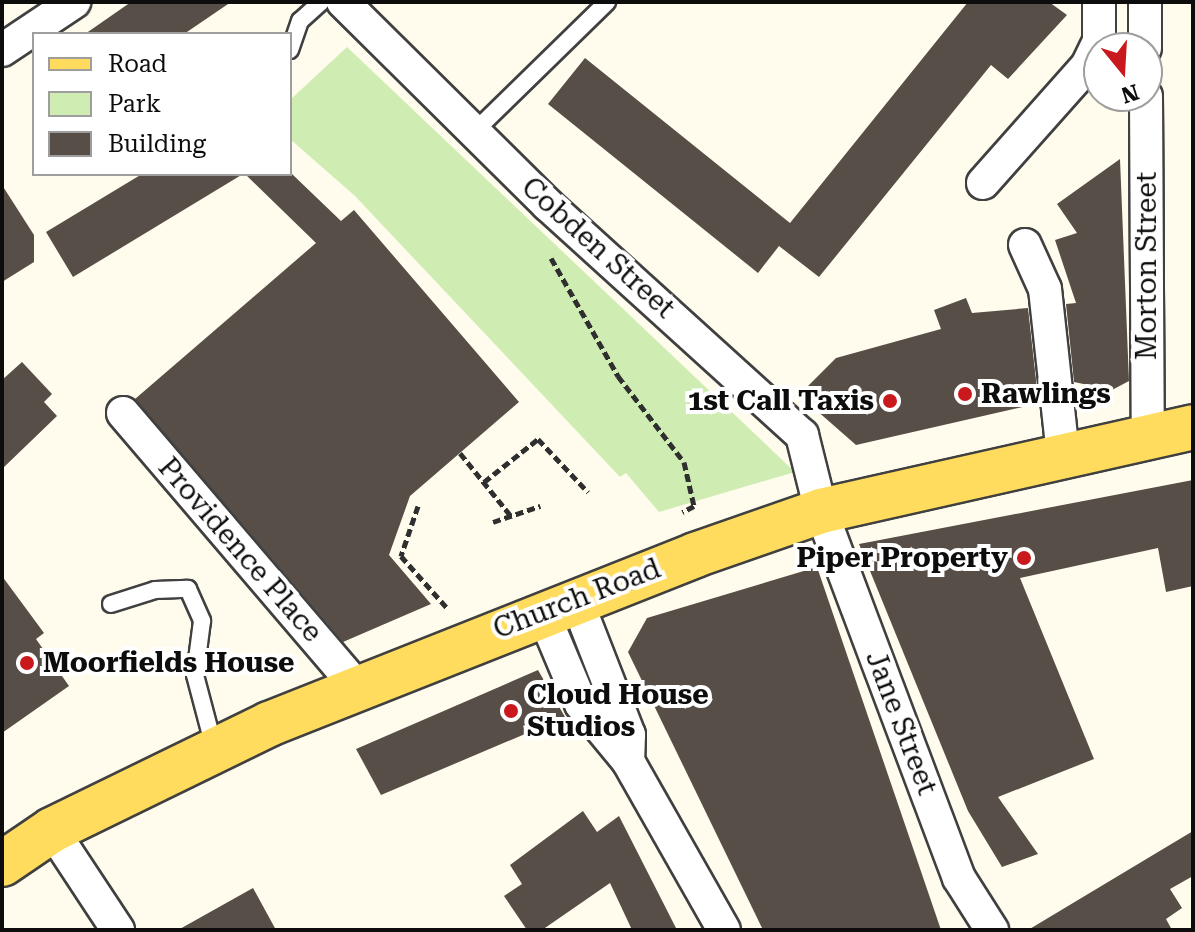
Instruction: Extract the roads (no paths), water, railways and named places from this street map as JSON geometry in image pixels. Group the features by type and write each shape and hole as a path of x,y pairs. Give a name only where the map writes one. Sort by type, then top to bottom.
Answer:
{"main road":[{"name":"Church Road","path":"2,864 52,830 214,749 559,605 821,511 1180,428"}],"street":[{"path":"2,50 74,2"},
{"name":"Cobden Street","path":"343,2 548,205 802,435 821,511"},
{"path":"983,183 1087,66 1099,41 1099,2"},
{"path":"1145,2 1145,32"},
{"name":"Morton Street","path":"1148,112 1180,428"},
{"path":"1025,245 1045,289 1063,455"},
{"name":"Providence Place","path":"123,413 357,687"},
{"name":"Jane Street","path":"821,511 959,878 992,930"},
{"path":"559,605 581,704 628,761 724,930"},
{"path":"52,830 118,930"}],"lane":[{"path":"292,44 300,21 321,2"},
{"path":"474,132 607,2"},
{"path":"111,604 155,590 188,589 202,621 195,675 214,749"}],"place":[{"name":"Rawlings","path":"965,394"},
{"name":"1st Call Taxis","path":"890,401"},
{"name":"Piper Property","path":"1024,558"},
{"name":"Moorfields House","path":"27,663"},
{"name":"Cloud House Studios","path":"511,711"}]}
